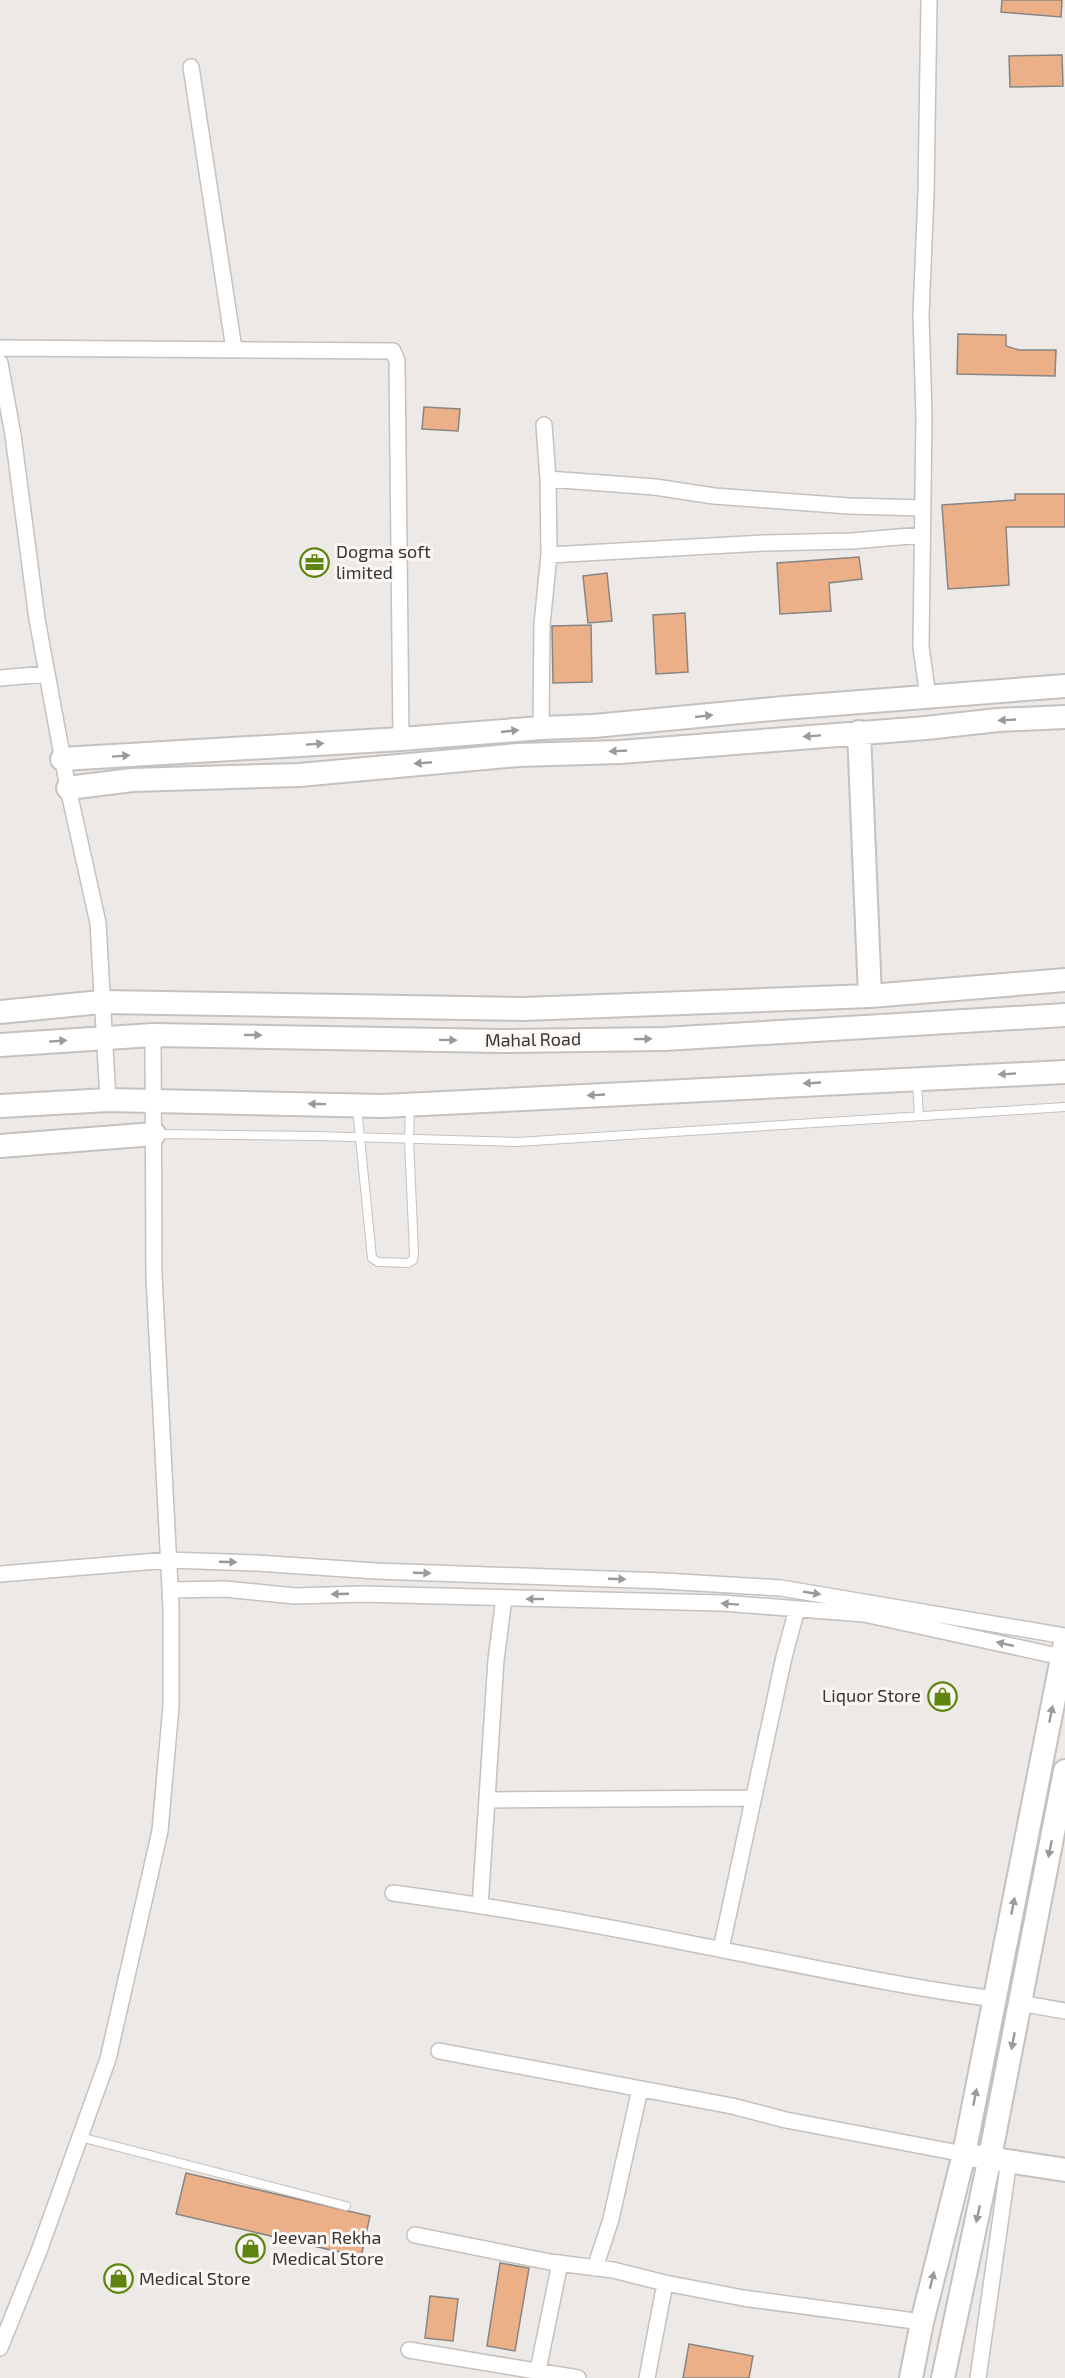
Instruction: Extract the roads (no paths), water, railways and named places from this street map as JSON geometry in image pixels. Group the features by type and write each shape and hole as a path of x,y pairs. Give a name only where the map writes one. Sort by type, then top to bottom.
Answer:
{"main road":[{"path":"62,759 401,740 594,726 783,708 1065,686"},
{"path":"68,788 132,780 299,775 518,755 620,752 926,728 998,720 1065,717"},
{"path":"859,732 870,996"},
{"path":"0,1012 101,1002 523,1009 870,996 1065,980"},
{"path":"707,1002 708,1036"},
{"name":"Mahal Road","path":"0,1045 153,1035 501,1041 708,1036 1065,1015"},
{"path":"0,1106 108,1100 410,1104 1065,1072"},
{"path":"0,1146 154,1134"},
{"path":"911,2378 922,2322 964,2154 1064,1645"},
{"path":"943,2378 1000,2159 1020,2003 1065,1771"},
{"path":"964,2154 1065,2170"}],"street":[{"path":"928,697 921,647 924,416 921,315 926,193 929,0"},
{"path":"191,68 234,349"},
{"path":"0,348 393,351 397,361 401,740"},
{"path":"0,363 6,435 37,619 62,759 98,923 108,1100"},
{"path":"542,728 542,624 549,555 548,479 544,425"},
{"path":"548,479 604,482 714,496 849,506 922,508"},
{"path":"549,555 764,543 852,541 922,535"},
{"path":"0,678 47,674"},
{"path":"0,2348 39,2251 108,2059 160,1831 171,1706 171,1590 154,1276 153,1035"},
{"path":"0,1574 169,1560 781,1588 1064,1645"},
{"path":"171,1590 225,1589 295,1596 361,1594 722,1603 864,1614 1064,1645"},
{"path":"480,1906 496,1660 504,1598"},
{"path":"721,1949 753,1798 797,1610"},
{"path":"488,1800 753,1798"},
{"path":"393,1893 480,1906 721,1949 923,1990 995,1999"},
{"path":"1020,2003 1065,2011"},
{"path":"439,2051 732,2106 786,2120 964,2154"},
{"path":"595,2268 611,2219 640,2090"},
{"path":"978,2378 1000,2159"},
{"path":"415,2235 743,2298 922,2322"},
{"path":"538,2370 560,2263"},
{"path":"647,2378 665,2283"},
{"path":"410,2350 578,2378"}],"lane":[{"path":"917,1078 919,1116"},
{"path":"356,1105 370,1252 372,1258 378,1262 408,1263 413,1260 414,1253 409,1140 410,1104"},
{"path":"154,1134 517,1142 1065,1107"},
{"path":"80,2137 346,2206"}],"place":[{"name":"Dogma soft limited","path":"315,562"},
{"name":"Liquor Store","path":"942,1696"},
{"name":"Jeevan Rekha Medical Store","path":"251,2248"},
{"name":"Medical Store","path":"118,2279"}]}
